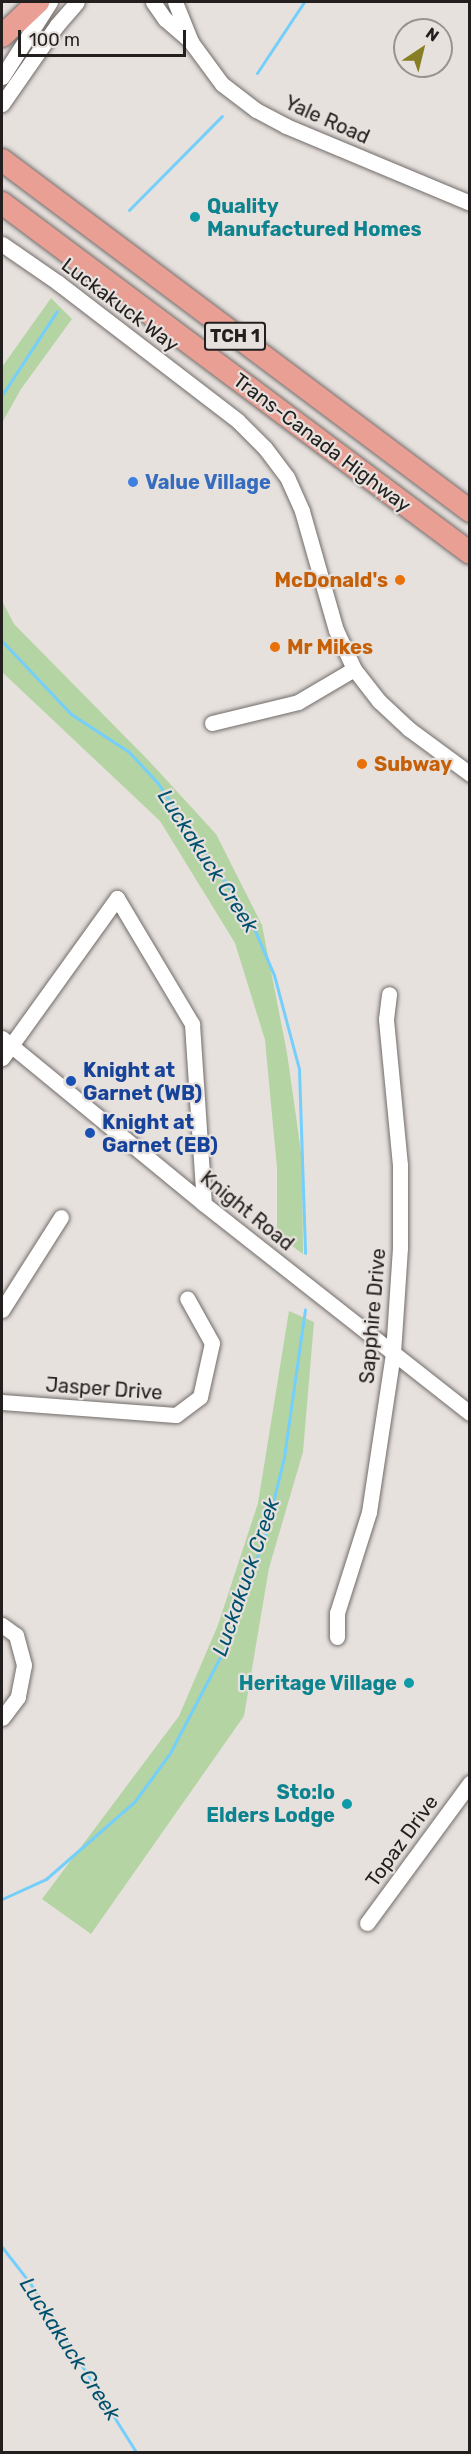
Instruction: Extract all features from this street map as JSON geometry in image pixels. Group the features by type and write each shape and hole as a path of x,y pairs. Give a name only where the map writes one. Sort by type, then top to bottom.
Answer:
{"highway":[{"path":"2,36 38,2"},
{"name":"Trans-Canada Highway","path":"2,160 470,511"},
{"name":"Trans-Canada Highway","path":"2,203 470,553"}],"street":[{"path":"2,77 50,2"},
{"path":"3,102 57,25 77,2"},
{"name":"Yale Road","path":"153,2 165,19 191,42 222,84 256,110 295,130 470,203"},
{"name":"Yale Road","path":"175,2 191,42"},
{"name":"Luckakuck Way","path":"2,244 57,282 228,414 265,448 286,477 302,511 336,630 354,669 374,697 392,714 470,774"},
{"path":"212,723 298,702 354,669"},
{"path":"2,1058 6,1041 117,897 192,1024 204,1204"},
{"name":"Sapphire Drive","path":"337,1637 338,1613 369,1512 393,1353 400,1248 400,1177 386,1019 389,994"},
{"name":"Knight Road","path":"6,1041 204,1204 470,1413"},
{"path":"2,1310 61,1216"},
{"name":"Jasper Drive","path":"2,1402 176,1415 200,1397 212,1343 187,1298"},
{"path":"2,1625 16,1635 24,1665 18,1697 2,1718"},
{"name":"Topaz Drive","path":"367,1923 470,1783"}],"green space":[{"path":"51,298 72,319 21,389 2,423 2,367"},
{"path":"2,601 14,624 149,761 216,834 262,925 287,1053 302,1159 303,1254 277,1235 277,1168 265,1040 235,943 160,821 2,672"},
{"path":"289,1311 314,1322 303,1452 269,1568 244,1716 91,1934 42,1899 179,1716 218,1625 258,1503"}],"waterway":[{"name":"Luckakuck Creek","path":"257,73 304,2"},
{"name":"Luckakuck Creek","path":"129,210 222,116"},
{"name":"Luckakuck Creek","path":"2,395 57,311"},
{"name":"Luckakuck Creek","path":"2,641 71,714 129,752 157,782 250,919 274,975 299,1069 305,1253"},
{"name":"Luckakuck Creek","path":"2,1899 46,1879 135,1801 170,1753 225,1648 265,1535 284,1457 305,1309"},
{"name":"Luckakuck Creek","path":"2,2247 30,2283 136,2452"}],"place":[{"name":"Quality Manufactured Homes","path":"195,217"},
{"name":"Value Village","path":"133,482"},
{"name":"McDonald's","path":"400,580"},
{"name":"Mr Mikes","path":"275,647"},
{"name":"Subway","path":"362,764"},
{"name":"Knight at Garnet (WB)","path":"71,1081"},
{"name":"Knight at Garnet (EB)","path":"90,1133"},
{"name":"Heritage Village","path":"409,1683"},
{"name":"Sto:lo Elders Lodge","path":"347,1804"}]}
